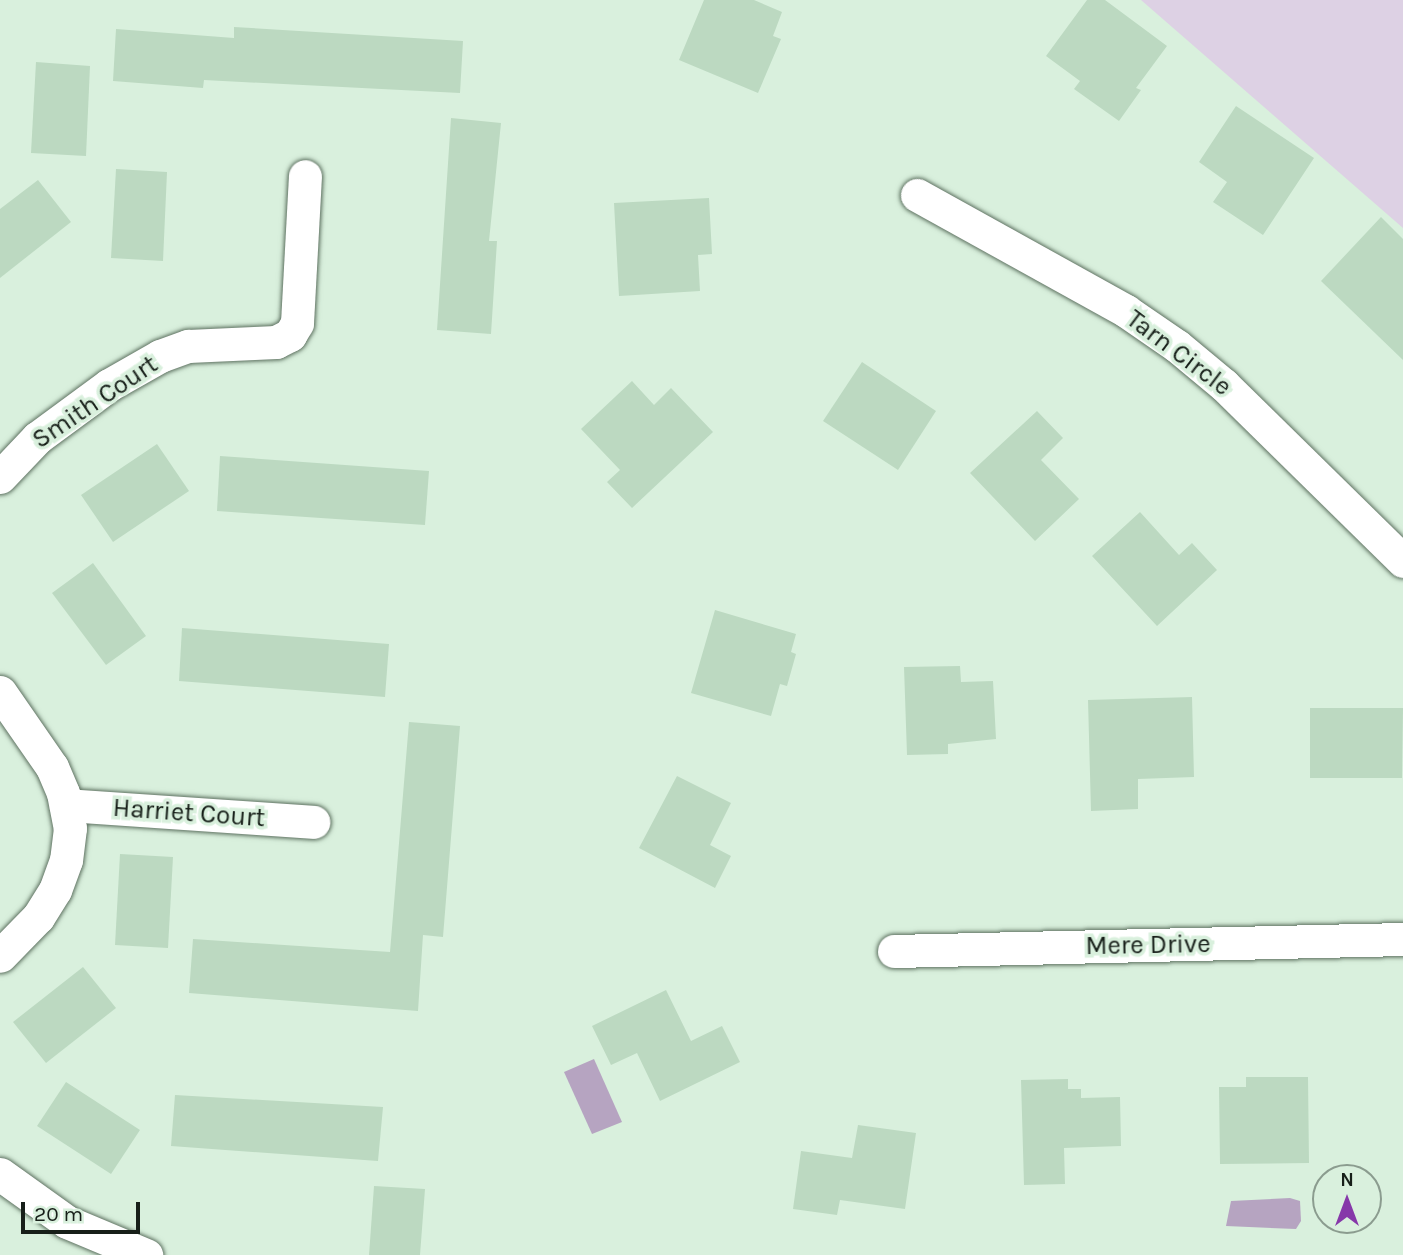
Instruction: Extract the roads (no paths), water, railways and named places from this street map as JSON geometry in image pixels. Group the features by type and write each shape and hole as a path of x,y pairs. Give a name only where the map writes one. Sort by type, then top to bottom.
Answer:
{"street":[{"name":"Smith Court","path":"0,477 37,438 109,385 160,355 188,346 276,342 290,335 296,323 305,176"},
{"name":"Tarn Circle","path":"917,195 1126,311 1177,346 1224,385 1403,561"},
{"path":"0,692 52,767 66,805 70,828 66,860 55,890 38,917 0,956"},
{"name":"Harriet Court","path":"66,805 313,822"},
{"name":"Mere Drive","path":"894,951 1403,939"},
{"path":"0,1174 67,1222 146,1255"}]}
